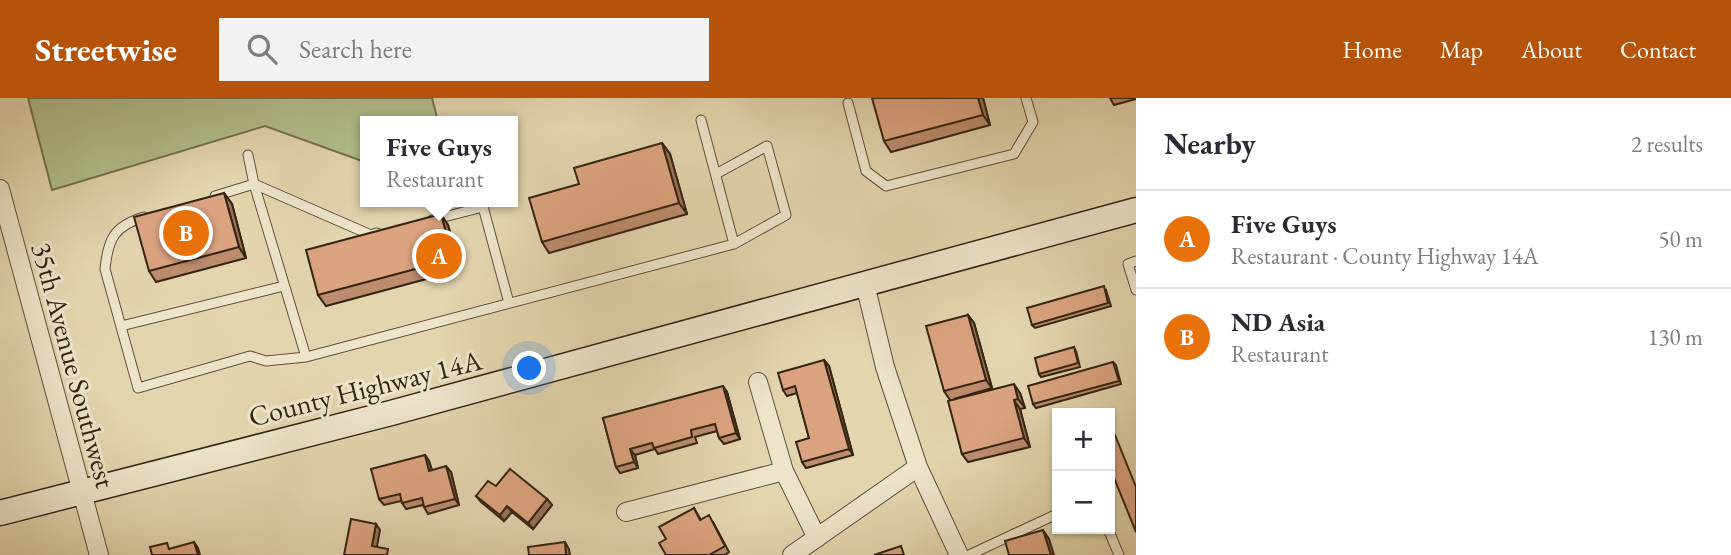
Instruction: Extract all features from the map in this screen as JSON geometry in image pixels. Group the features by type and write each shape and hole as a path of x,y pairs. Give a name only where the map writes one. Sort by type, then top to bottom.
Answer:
{"main road":[{"name":"County Highway 14A","path":"0,513 391,413 1136,210"}],"street":[{"name":"35th Avenue Southwest","path":"0,189 5,228 99,555"},
{"path":"865,284 885,366 918,467 959,555"},
{"path":"758,383 784,471 817,538"},
{"path":"792,555 918,467"},
{"path":"626,512 784,471"}],"lane":[{"path":"848,103 866,171 886,186 1014,154 1032,122 1026,98"},
{"path":"701,120 734,244"},
{"path":"151,216 128,222 117,230 107,250 105,269 138,388 250,356 266,361 306,357 734,244 786,215 767,146 716,174"},
{"path":"248,155 254,184 306,357"},
{"path":"201,200 254,184 371,235 383,232"},
{"path":"421,222 472,207"},
{"path":"483,207 509,303"},
{"path":"1136,261 1129,264 1136,290"},
{"path":"121,326 284,286"},
{"path":"969,555 1052,516"},
{"path":"1110,534 1119,555"}],"green space":[{"path":"28,98 432,98 437,116 360,116 360,160 265,126 52,190"}],"building":[{"path":"872,98 978,98 983,115 884,141"},
{"path":"662,143 679,203 542,242 529,198 579,184 574,168"},
{"path":"224,193 239,247 149,271 134,217"},
{"path":"441,214 453,259 318,295 306,250"},
{"path":"1104,286 1108,303 1032,325 1027,308"},
{"path":"968,315 986,380 944,391 926,326"},
{"path":"1074,347 1078,363 1039,374 1035,358"},
{"path":"824,360 849,449 802,462 796,442 809,438 795,386 783,390 778,373"},
{"path":"1113,362 1119,381 1033,404 1028,386"},
{"path":"1014,384 1018,399 1014,400 1024,438 962,454 948,401"},
{"path":"723,386 736,433 719,438 715,424 691,430 692,437 654,448 652,443 630,449 634,462 616,467 603,418"},
{"path":"1115,435 1136,487 1136,532 1115,480"},
{"path":"425,455 429,471 446,466 455,499 424,507 422,498 402,503 400,494 379,499 371,469"},
{"path":"510,469 547,499 528,523 507,506 500,515 476,496 488,481 496,486"},
{"path":"694,508 700,520 709,515 725,546 709,555 666,555 659,543 666,539 659,527"},
{"path":"351,519 376,524 372,546 388,549 387,555 344,555"},
{"path":"1043,530 1051,555 1009,555 1005,541"},
{"path":"194,542 198,555 152,555 150,547 167,543 169,549"},
{"path":"565,542 566,555 529,555 528,547"},
{"path":"901,546 904,555 874,555"}],"place":[{"name":"ND Asia","path":"186,233"},
{"name":"Five Guys","path":"439,256"}]}
